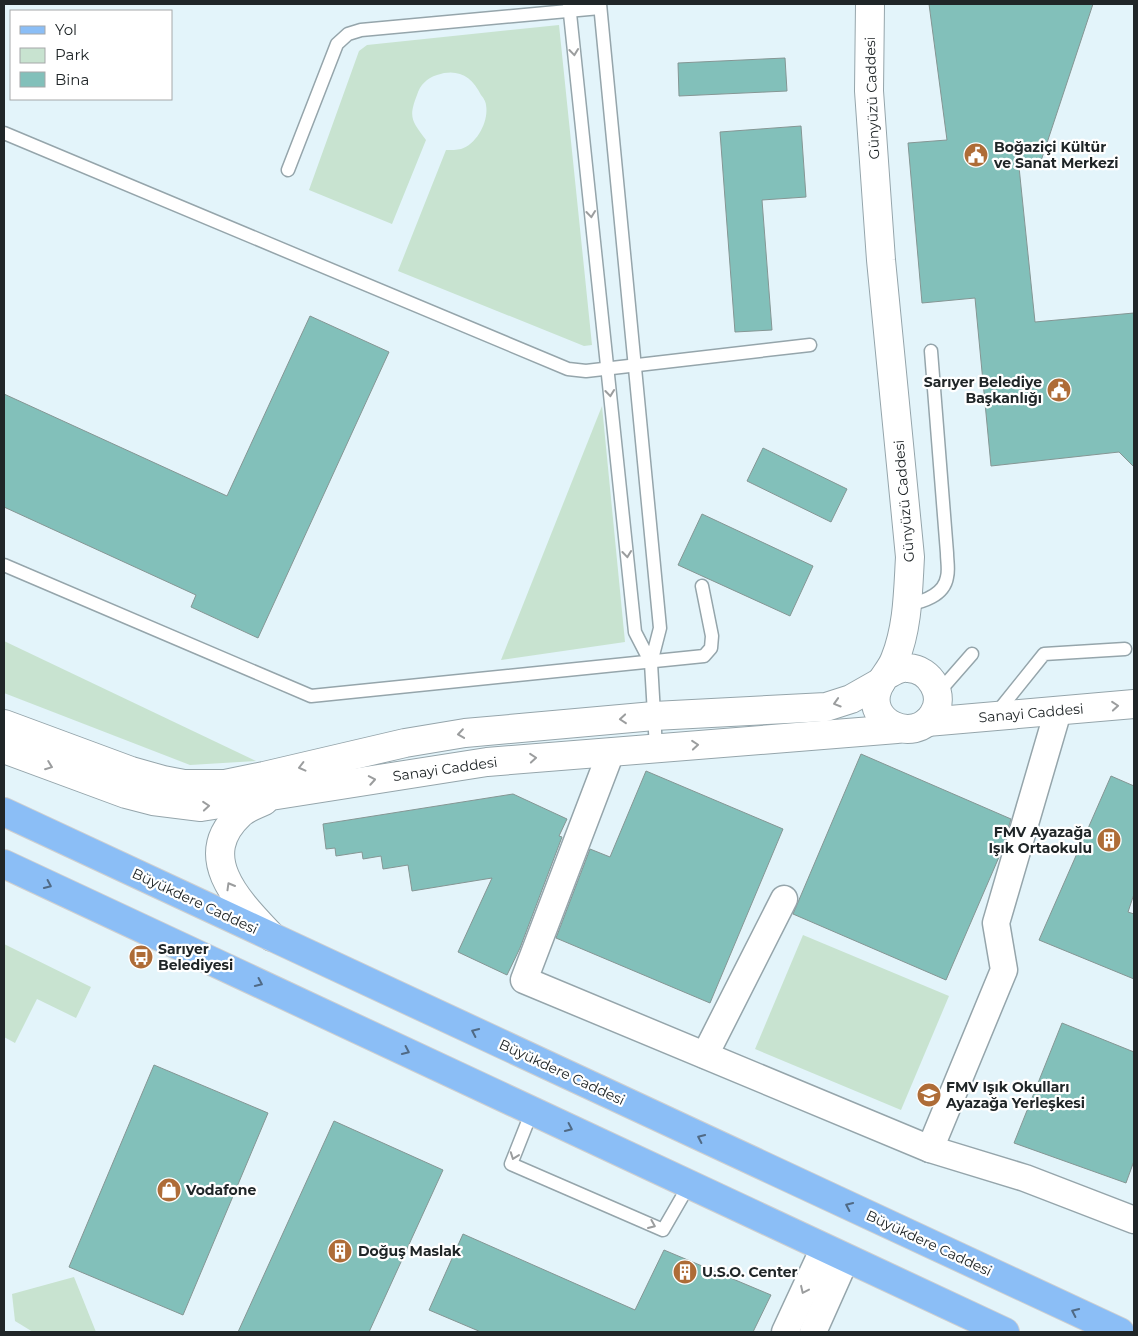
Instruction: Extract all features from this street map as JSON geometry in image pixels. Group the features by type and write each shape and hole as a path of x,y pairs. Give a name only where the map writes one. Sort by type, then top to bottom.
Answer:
{"main road":[{"name":"Büyükdere Caddesi","path":"4,812 1120,1332"},
{"path":"4,864 1006,1332"}],"street":[{"name":"Günyüzü Caddesi","path":"857,4 857,100 868,269 895,565 907,605"},
{"name":"Günyüzü Caddesi","path":"870,4 869,91 881,260 910,557 907,605"},
{"path":"907,605 932,684 936,709 928,722 918,728 908,730 897,729 882,718 877,710 875,700 877,691 895,660 902,639 907,605"},
{"path":"4,724 139,773 184,784 225,784 368,750 465,733 654,716 826,706 851,699 896,669 918,670 932,684"},
{"name":"Sanayi Caddesi","path":"928,722 1134,704"},
{"path":"930,1149 1004,970 996,923 1058,711"},
{"name":"Sanayi Caddesi","path":"4,749 95,784 153,801 201,807 487,762 897,729"},
{"path":"611,752 524,980 930,1149 1025,1178 1134,1220"},
{"path":"272,797 241,813 225,832 219,852 221,866 237,897 272,936"},
{"path":"705,1055 784,899"},
{"path":"784,1332 835,1253"},
{"path":"813,1332 835,1253"}],"lane":[{"path":"288,170 337,44 348,34 361,30 600,6 660,628 651,662 656,748"},
{"path":"570,8 635,632 651,662"},
{"path":"4,133 568,369 586,371 608,369 810,345"},
{"path":"907,605 926,601 940,590 947,578 947,553 931,351"},
{"path":"4,565 311,696 704,656 711,648 712,636 702,586"},
{"path":"993,716 1044,654 1125,649"},
{"path":"932,684 972,654"},
{"path":"532,1111 511,1164 663,1230 689,1185"}],"green space":[{"path":"559,25 592,345 584,346 398,271 446,150 467,146 477,137 484,125 486,118 485,101 473,83 463,75 451,72 433,76 418,91 412,114 417,128 426,140 392,224 309,190 359,51 367,45"},
{"path":"602,406 625,642 501,660"},
{"path":"4,641 256,761 190,765 4,693"},
{"path":"803,935 949,996 901,1110 755,1049"},
{"path":"4,944 91,987 76,1018 37,999 15,1043 4,1037"},
{"path":"74,1277 96,1332 33,1332 15,1321 12,1294"}],"building":[{"name":"Boğaziçi Kültür ve Sanat Merkezi","path":"929,4 1093,4 1039,167 1019,167 1035,322 1134,313 1134,467 1119,452 991,466 975,298 922,303 908,143 947,140"},
{"path":"785,58 787,91 679,96 678,63"},
{"path":"801,126 806,197 762,200 772,330 735,332 720,132"},
{"path":"310,316 389,352 258,638 191,607 196,595 4,507 4,394 227,496"},
{"path":"763,448 847,489 831,522 747,481"},
{"path":"702,514 813,566 790,616 678,565"},
{"path":"861,754 1011,819 1002,850 946,980 793,914"},
{"path":"646,771 783,829 710,1003 556,938 590,849 610,857"},
{"name":"FMV Ayazağa Işık Ortaokulu","path":"1111,776 1134,786 1134,894 1128,912 1134,914 1134,979 1039,940"},
{"path":"513,794 567,819 559,836 562,837 520,948 507,975 458,952 492,878 412,891 408,865 383,869 381,856 363,859 362,852 336,856 335,848 326,849 323,824"},
{"path":"1062,1023 1134,1052 1134,1161 1126,1183 1014,1143"},
{"name":"Vodafone","path":"154,1065 268,1113 183,1315 69,1267"},
{"name":"Doğuş Maslak","path":"334,1121 443,1170 369,1332 238,1332"},
{"path":"463,1234 635,1310 664,1250 771,1295 753,1332 481,1332 429,1310"}],"place":[{"name":"Boğaziçi Kültür ve Sanat Merkezi","path":"976,155"},
{"name":"Sarıyer Belediye Başkanlığı","path":"1059,390"},
{"name":"FMV Ayazağa Işık Ortaokulu","path":"1109,840"},
{"name":"Sarıyer Belediyesi","path":"141,957"},
{"name":"FMV Işık Okulları Ayazağa Yerleşkesi","path":"929,1095"},
{"name":"Vodafone","path":"169,1190"},
{"name":"Doğuş Maslak","path":"340,1251"},
{"name":"U.S.O. Center","path":"685,1272"}]}
